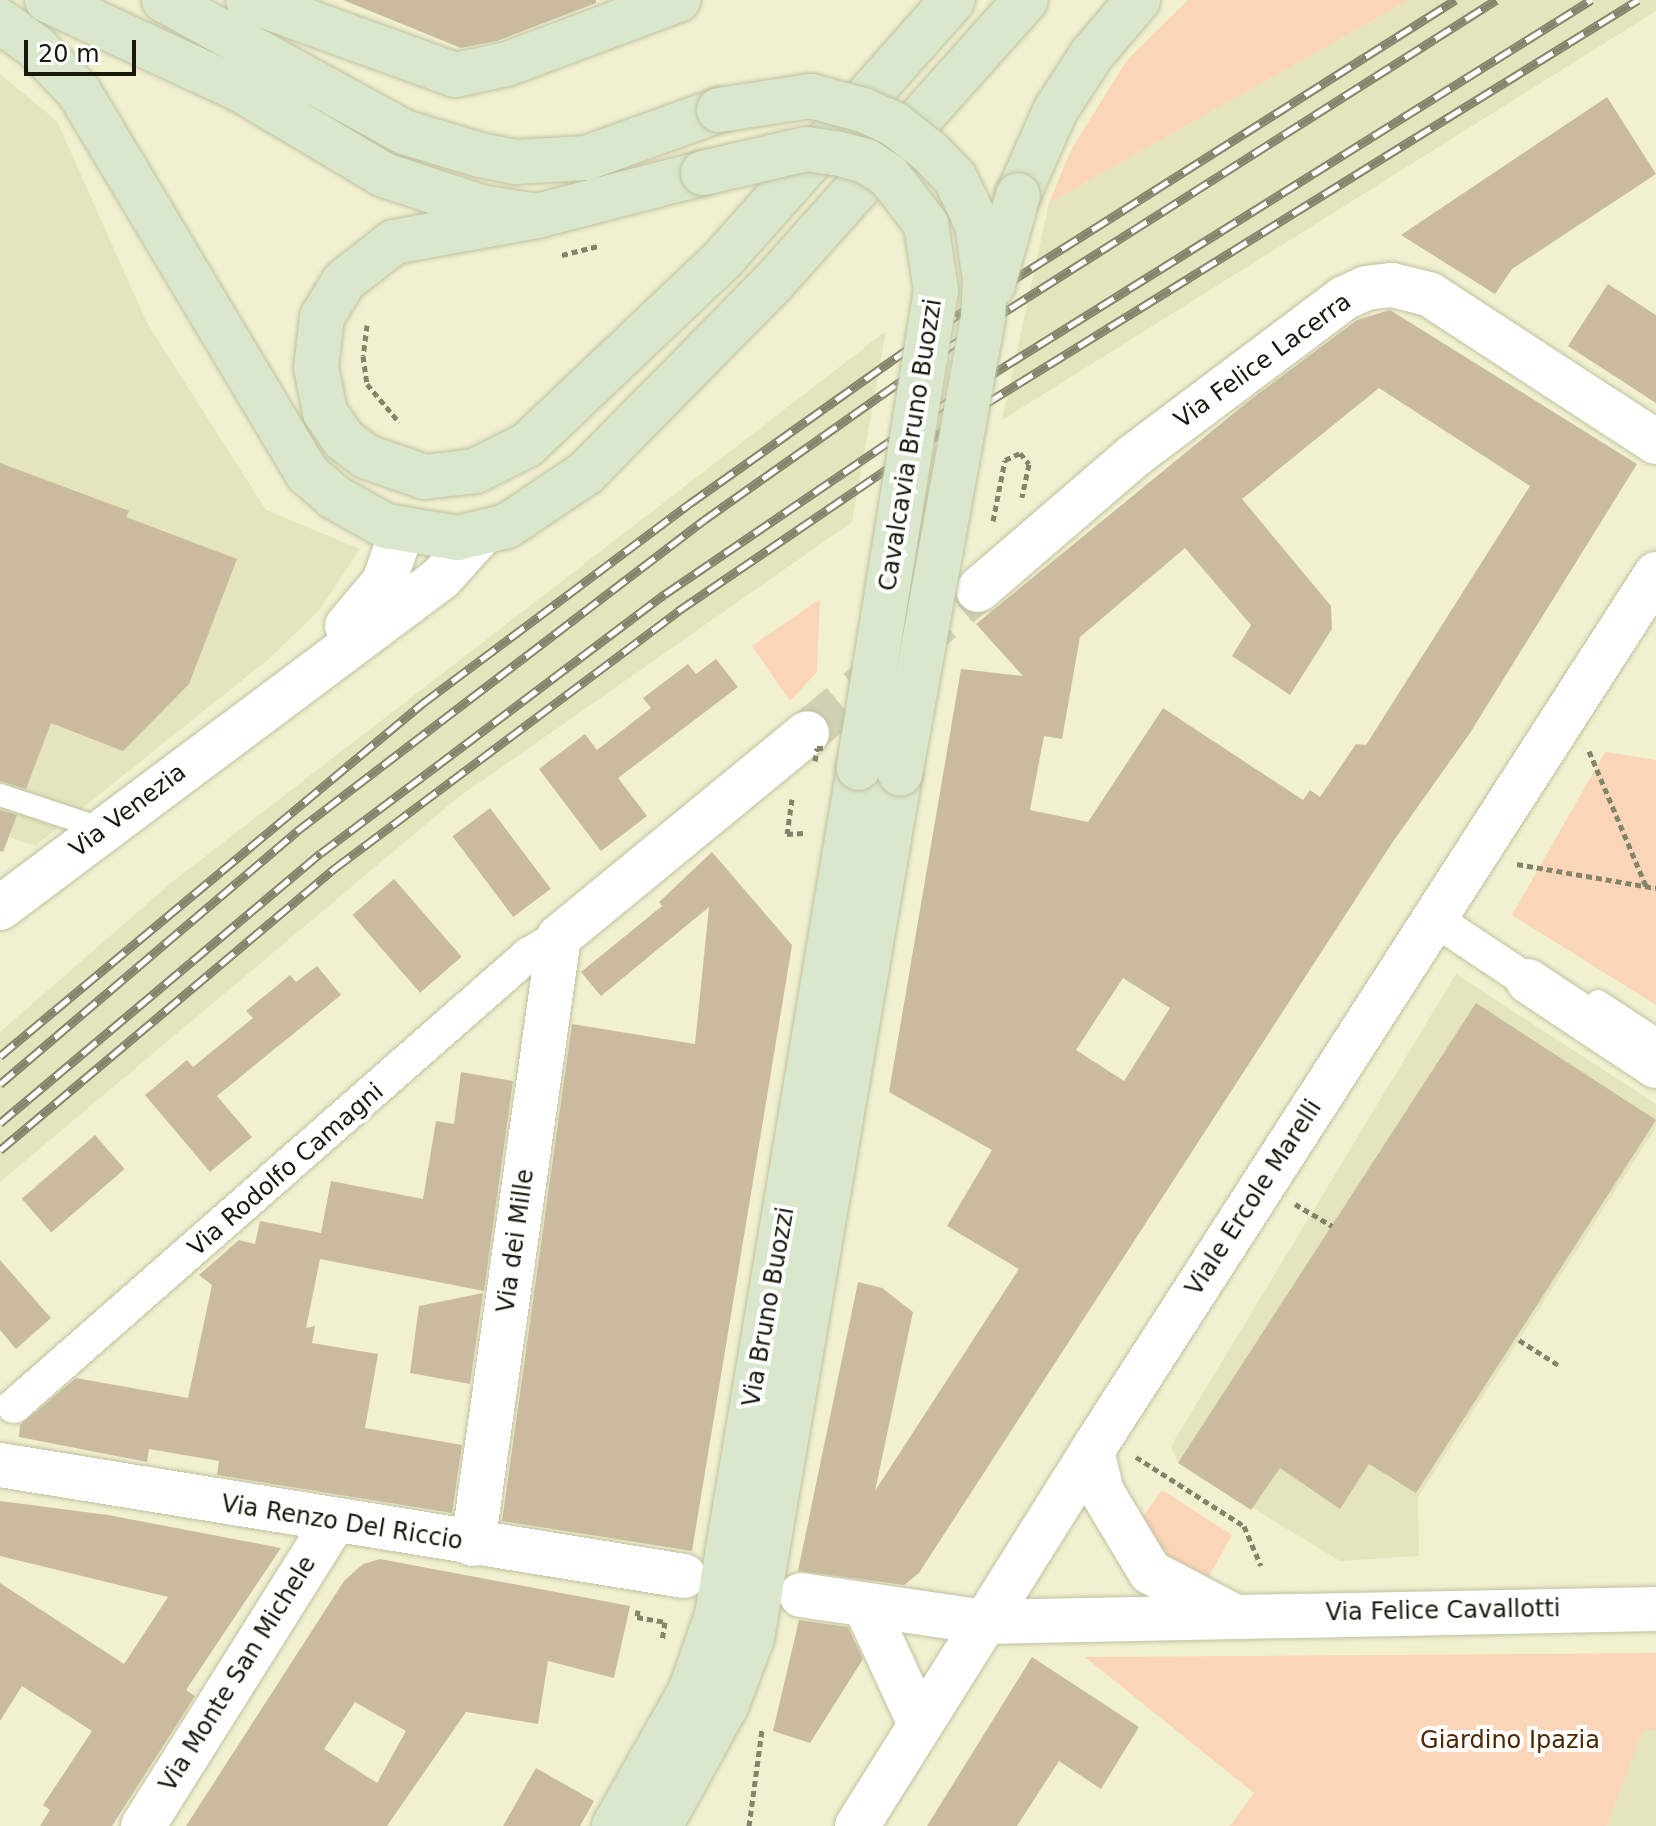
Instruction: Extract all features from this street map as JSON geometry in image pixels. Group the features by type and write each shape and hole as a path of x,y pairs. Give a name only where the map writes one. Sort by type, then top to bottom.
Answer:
{"main road":[{"name":"Cavalcavia Bruno Buozzi","path":"47,0 241,90 384,175 481,207 537,216 806,149 866,161 889,176 926,224 936,290 880,771"},
{"name":"Cavalcavia Bruno Buozzi","path":"164,0 404,132 492,158 555,163 586,158 719,110 794,97 830,98 894,124 930,152 955,178 977,224 985,280 983,318 880,771"},
{"path":"248,0 438,71 475,74 678,0"},
{"path":"537,216 394,242 344,281 322,317 316,367 325,412 343,439 367,457 425,477 475,471 527,445 723,259 953,0"},
{"path":"0,21 36,47 79,92 291,453 334,497 402,530 433,537 479,536 507,526 586,473 771,285 1026,0"},
{"path":"983,318 1018,195 1055,111 1092,54 1138,0"},
{"name":"Via Bruno Buozzi","path":"614,1826 691,1690 717,1615 880,771"},
{"name":"Via Bruno Buozzi","path":"660,1826 727,1704 752,1638 880,771"}],"street":[{"name":"Via Felice Lacerra","path":"978,590 1147,446 1344,298 1378,286 1429,294 1656,442"},
{"name":"Via Venezia","path":"256,713 358,615 384,582 402,530"},
{"name":"Via Venezia","path":"0,908 256,713 441,578 479,536"},
{"name":"Viale Ercole Marelli","path":"857,1826 1097,1443 1656,574"},
{"path":"559,937 811,747"},
{"path":"1433,918 1656,1066"},
{"name":"Via Rodolfo Camagni","path":"14,1406 528,955 559,937"},
{"name":"Via dei Mille","path":"473,1544 559,937"},
{"name":"Via Felice Cavallotti","path":"1097,1443 1102,1492 1150,1572 1230,1614"},
{"name":"Via Renzo Del Riccio","path":"0,1465 333,1523 684,1576"},
{"name":"Via Monte San Michele","path":"143,1826 333,1523"},
{"path":"801,1595 983,1622"},
{"path":"865,1605 920,1724"},
{"name":"Via Felice Cavallotti","path":"983,1622 1230,1614 1656,1609"}],"lane":[{"path":"0,795 102,829"},
{"path":"1598,1001 1656,1039"}],"path":[{"path":"555,256 606,244"},
{"path":"368,321 363,356 367,384 387,413 404,426"},
{"path":"990,535 1005,460 1020,453 1029,464 1020,507"},
{"path":"1570,705 1646,886"},
{"path":"811,747 812,776"},
{"path":"793,793 787,834 803,836 805,821"},
{"path":"1473,856 1656,888"},
{"path":"1519,1340 1560,1366"},
{"path":"1097,1443 1244,1526 1261,1566"},
{"path":"637,1617 665,1622 662,1644 672,1646"},
{"path":"749,1826 762,1729"}],"shaded area":[{"path":"1409,0 1656,0 1656,11 1002,420 1049,203"},
{"path":"0,74 57,121 147,323 266,510 360,549 320,609 270,658 35,846 0,834"},
{"path":"886,331 852,522 456,799 0,1182 0,1032 172,882"},
{"path":"1456,974 1656,1104 1656,1127 1418,1497 1419,1556 1340,1561 1178,1463 1171,1446"},
{"path":"1643,1729 1656,1730 1656,1826 1607,1826"}],"green space":[{"path":"1188,0 1409,0 1049,203 1071,150 1127,60"},
{"path":"820,599 817,672 790,701 752,646"},
{"path":"1605,752 1656,760 1656,1005 1512,915"},
{"path":"1162,1490 1232,1535 1202,1589 1136,1526"},
{"name":"Giardino Ipazia","path":"1656,1653 1656,1730 1643,1730 1607,1826 1230,1826 1254,1793 1085,1657"}],"building":[{"path":"343,0 596,0 596,3 497,41 461,48"},
{"path":"1607,97 1656,174 1512,269 1495,294 1401,235"},
{"path":"1608,284 1656,315 1656,403 1568,346"},
{"path":"1390,310 1637,464 1470,733 1392,843 919,1573 904,1585 798,1571 858,1282 882,1288 913,1312 875,1491 1019,1269 947,1226 992,1150 889,1092 961,669 1023,676 976,624 1250,400 1357,320","holes":["1379,388 1530,486 1366,745 1356,744 1320,797 1310,790 1303,800 1163,708 1088,822 1030,810 1044,736 1062,739 1080,637 1185,548 1251,625 1232,656 1290,695 1332,629 1331,606 1242,499","1123,978 1170,1008 1124,1081 1076,1050"]},
{"path":"0,463 129,511 126,517 237,559 189,684 123,751 51,723 26,789 0,781"},
{"path":"716,659 738,687 618,778 647,816 601,851 539,769 585,734 597,750 651,708 643,698 688,664 696,674"},
{"path":"490,808 551,889 513,917 452,836"},
{"path":"0,810 17,815 3,852 0,851"},
{"path":"712,852 792,945 692,1551 502,1521 572,1024 695,1044 709,907 601,996 581,972 662,906 659,902"},
{"path":"394,879 462,957 420,993 352,915"},
{"path":"317,966 341,995 217,1096 252,1137 210,1172 145,1095 187,1060 193,1067 253,1018 246,1011 290,975 296,982"},
{"path":"1476,1003 1656,1120 1416,1493 1369,1464 1340,1509 1280,1468 1251,1510 1178,1463"},
{"path":"461,1072 513,1081 484,1291 320,1259 306,1328 315,1326 312,1343 378,1354 365,1428 462,1445 452,1513 217,1475 219,1461 149,1449 147,1462 19,1437 20,1425 76,1378 188,1398 212,1285 199,1275 239,1240 255,1244 260,1221 321,1233 331,1181 423,1199 436,1121 454,1124"},
{"path":"95,1135 125,1169 51,1233 22,1199"},
{"path":"0,1260 51,1318 16,1349 0,1330"},
{"path":"483,1293 470,1384 410,1373 419,1306"},
{"path":"0,1501 108,1515 281,1548 186,1690 195,1696 112,1826 40,1826 50,1810 43,1805 92,1731 22,1686 0,1721 0,1583 124,1664 168,1597 0,1556"},
{"path":"380,1559 630,1606 614,1678 548,1661 538,1724 466,1712 387,1826 186,1826 344,1581 363,1564","holes":["355,1702 406,1731 377,1783 324,1749"]},
{"path":"799,1620 848,1627 863,1659 810,1743 773,1731"},
{"path":"1032,1657 1139,1727 1101,1789 1059,1761 1017,1826 927,1826"},
{"path":"536,1768 594,1801 580,1826 503,1826"}],"tunnel":[{"path":"807,733 978,590"}],"railway":[{"path":"0,1056 423,703 689,504 940,326 1455,0"},
{"path":"0,1084 297,831 704,520 949,347 1496,0"},
{"path":"0,1123 321,853 665,594 946,403 1591,0"},
{"path":"0,1150 335,868 678,611 956,422 1638,0"}]}
